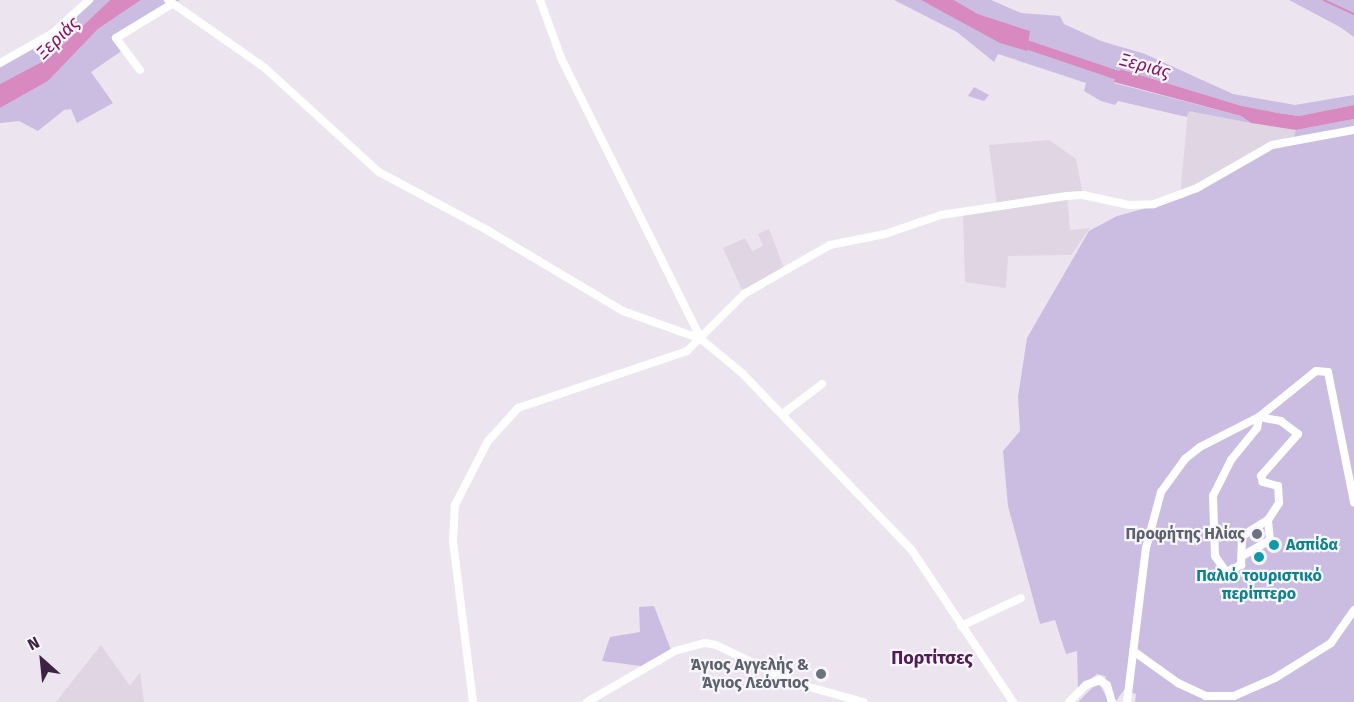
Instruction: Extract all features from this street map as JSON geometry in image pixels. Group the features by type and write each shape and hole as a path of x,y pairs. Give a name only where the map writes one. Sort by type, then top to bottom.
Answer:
{"street":[{"path":"0,63 53,33 89,0"},
{"path":"540,0 562,60 701,339 784,413 911,549 1013,702"},
{"path":"140,70 116,38 170,2 266,68 379,172 623,311 701,339"},
{"path":"472,702 453,519 463,484 488,441 506,417 523,405 678,355 701,339 744,294 830,245 885,234 941,214 1067,196 1089,196 1129,205 1154,204 1197,188 1272,145 1354,130"},
{"path":"1127,702 1136,652 1146,548 1161,492 1185,459 1200,447 1259,417 1316,371 1328,372 1354,502"},
{"path":"784,413 822,384"},
{"path":"1259,417 1281,421 1298,432 1261,476 1263,482 1273,482 1280,489 1278,508 1268,520 1242,536 1244,555 1241,565 1226,572 1215,556 1213,496 1231,460 1257,428 1259,417"},
{"path":"1244,555 1270,540 1268,520"},
{"path":"961,626 1021,598"},
{"path":"1136,652 1178,683 1206,696 1234,696 1275,678 1331,643 1354,610"},
{"path":"586,702 675,651 705,643 716,645 795,683 863,702"},
{"path":"1069,702 1086,685 1100,680 1107,685 1113,702"}],"shaded area":[{"path":"89,0 110,0 49,58 0,84 0,63 39,42"},
{"path":"110,0 141,0 98,29 48,81 0,108 0,84 49,58"},
{"path":"141,0 180,0 116,38 123,50 91,72 113,103 77,123 71,109 64,110 38,131 19,121 0,123 0,108 48,81 98,29"},
{"path":"894,0 921,0 946,13 1030,31 978,14 954,0 991,0 1021,13 1060,16 1064,24 1101,41 1145,54 1233,94 1295,105 1354,95 1354,105 1299,116 1278,113 1242,106 1120,69 1114,83 1241,116 1251,123 1189,111 1187,117 1118,101 1115,105 1101,101 1084,91 1086,83 998,54 994,62 957,32"},
{"path":"921,0 954,0 978,14 1030,31 1027,51 1000,43"},
{"path":"1289,0 1354,0 1354,37 1340,27"},
{"path":"1120,69 1242,106 1278,113 1299,116 1354,105 1354,119 1296,130 1251,123 1241,116 1114,82"},
{"path":"974,87 989,95 984,101 968,96"},
{"path":"1188,110 1296,130 1293,139 1180,196"},
{"path":"1354,119 1354,130 1293,139 1296,130"},
{"path":"1354,131 1354,702 1135,702 1136,694 1124,690 1116,701 1105,676 1097,674 1078,689 1077,651 1066,654 1055,620 1040,624 1008,506 1003,451 1020,431 1018,397 1027,338 1089,231 1117,216 1183,198 1280,144"},
{"path":"1049,140 1076,159 1083,195 1067,196 1070,230 1090,228 1071,255 1008,256 1006,288 965,282 963,211 997,205 989,145"},
{"path":"769,229 785,271 744,294 723,248 745,238 752,251 763,246 758,234"},
{"path":"654,606 671,650 641,666 602,661 610,637 640,632 639,607"},
{"path":"101,645 130,686 140,672 144,702 56,702"},
{"path":"1100,685 1109,702 1078,702 1093,687"}],"waterway":[{"path":"1324,0 1354,14"},
{"name":"Ξεριάς","path":"1017,41 1126,78"}],"place":[{"name":"Προφήτης Ηλίας","path":"1257,534"},
{"name":"Ασπίδα","path":"1274,545"},
{"name":"Παλιό τουριστικό περίπτερο","path":"1259,557"},
{"name":"Άγιος Αγγελής & Άγιος Λεόντιος","path":"821,674"}],"district":[{"name":"Πορτίτσες","path":"932,658"}]}
